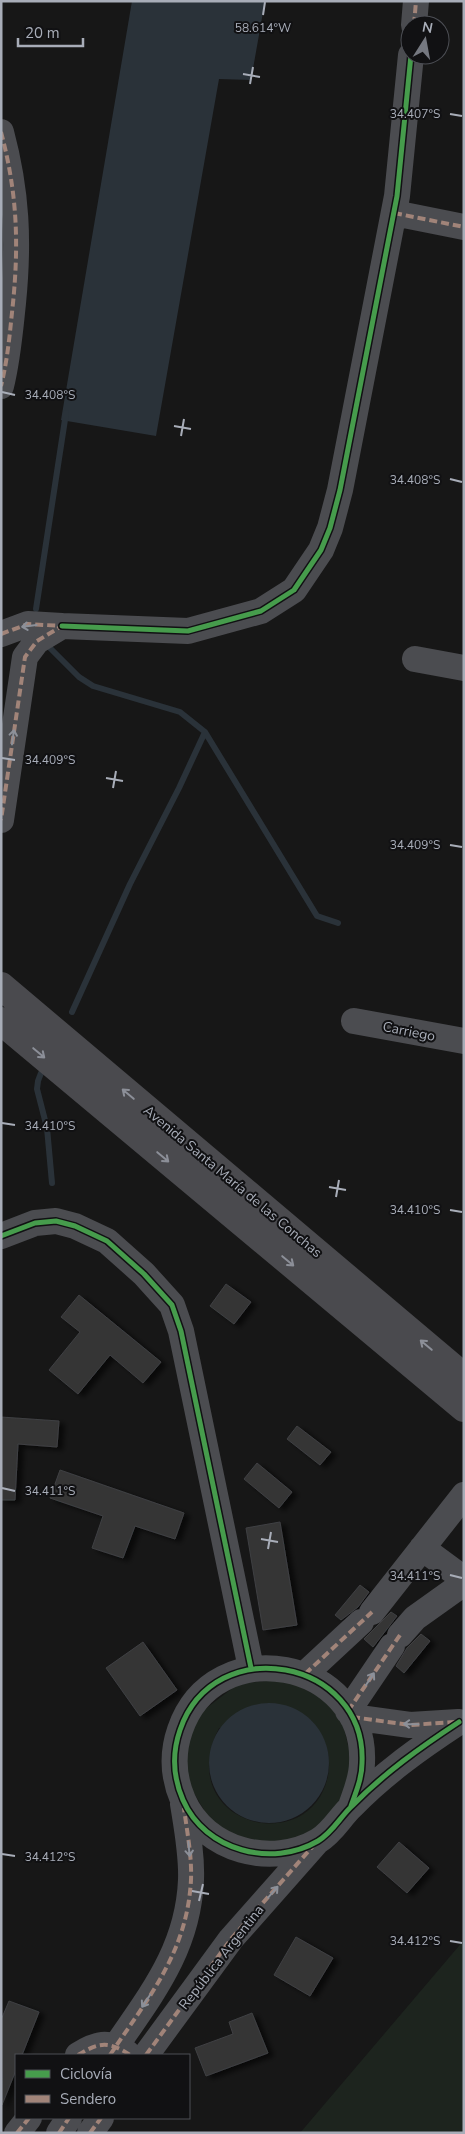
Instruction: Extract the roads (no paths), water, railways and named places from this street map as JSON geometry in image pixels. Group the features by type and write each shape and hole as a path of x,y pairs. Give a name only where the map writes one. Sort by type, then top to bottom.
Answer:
{"main road":[{"name":"Avenida Santa María de las Conchas","path":"8,992 464,1376"},
{"name":"Avenida Santa María de las Conchas","path":"1,1021 464,1408"}],"street":[{"path":"415,15 416,1"},
{"path":"1,634 28,624 188,631 261,611 294,590 321,550 330,528 340,490 394,213 410,65"},
{"path":"1,132 15,203 18,238 10,334 1,386"},
{"path":"394,213 464,227"},
{"path":"1,820 24,657 38,641 62,626"},
{"path":"415,659 464,668"},
{"path":"1,973 8,992"},
{"name":"Carriego","path":"354,1021 464,1042"},
{"path":"1,1236 35,1223 56,1221 76,1226 107,1240 144,1274 172,1305 183,1341 251,1668"},
{"path":"305,1674 374,1610 464,1495"},
{"path":"350,1714 402,1633 464,1581 422,1548"},
{"path":"374,1610 402,1633"},
{"path":"80,2054 94,2046 119,2052 163,1977 184,1923 191,1879 183,1800 175,1773 175,1744 184,1717 201,1694 224,1677 251,1668 278,1667 305,1674 322,1684 336,1696 350,1714 360,1739 362,1762 359,1785 351,1806"},
{"path":"350,1714 410,1725 462,1722"},
{"path":"183,1800 197,1823 218,1840 242,1851 268,1855 294,1851 318,1840 337,1825 351,1806 419,1748 462,1722"},
{"name":"República Argentina","path":"147,2054 231,1940 318,1840"},
{"path":"17,2133 28,2119"},
{"path":"59,2133 68,2119"},
{"path":"90,2133 100,2119"}],"waterway":[{"path":"36,609 66,413"},
{"path":"49,647 79,677 93,686 180,712 205,732"},
{"path":"72,1012 130,884 205,732 317,916 338,923"},
{"path":"41,1073 37,1089 47,1128 52,1183"}]}
